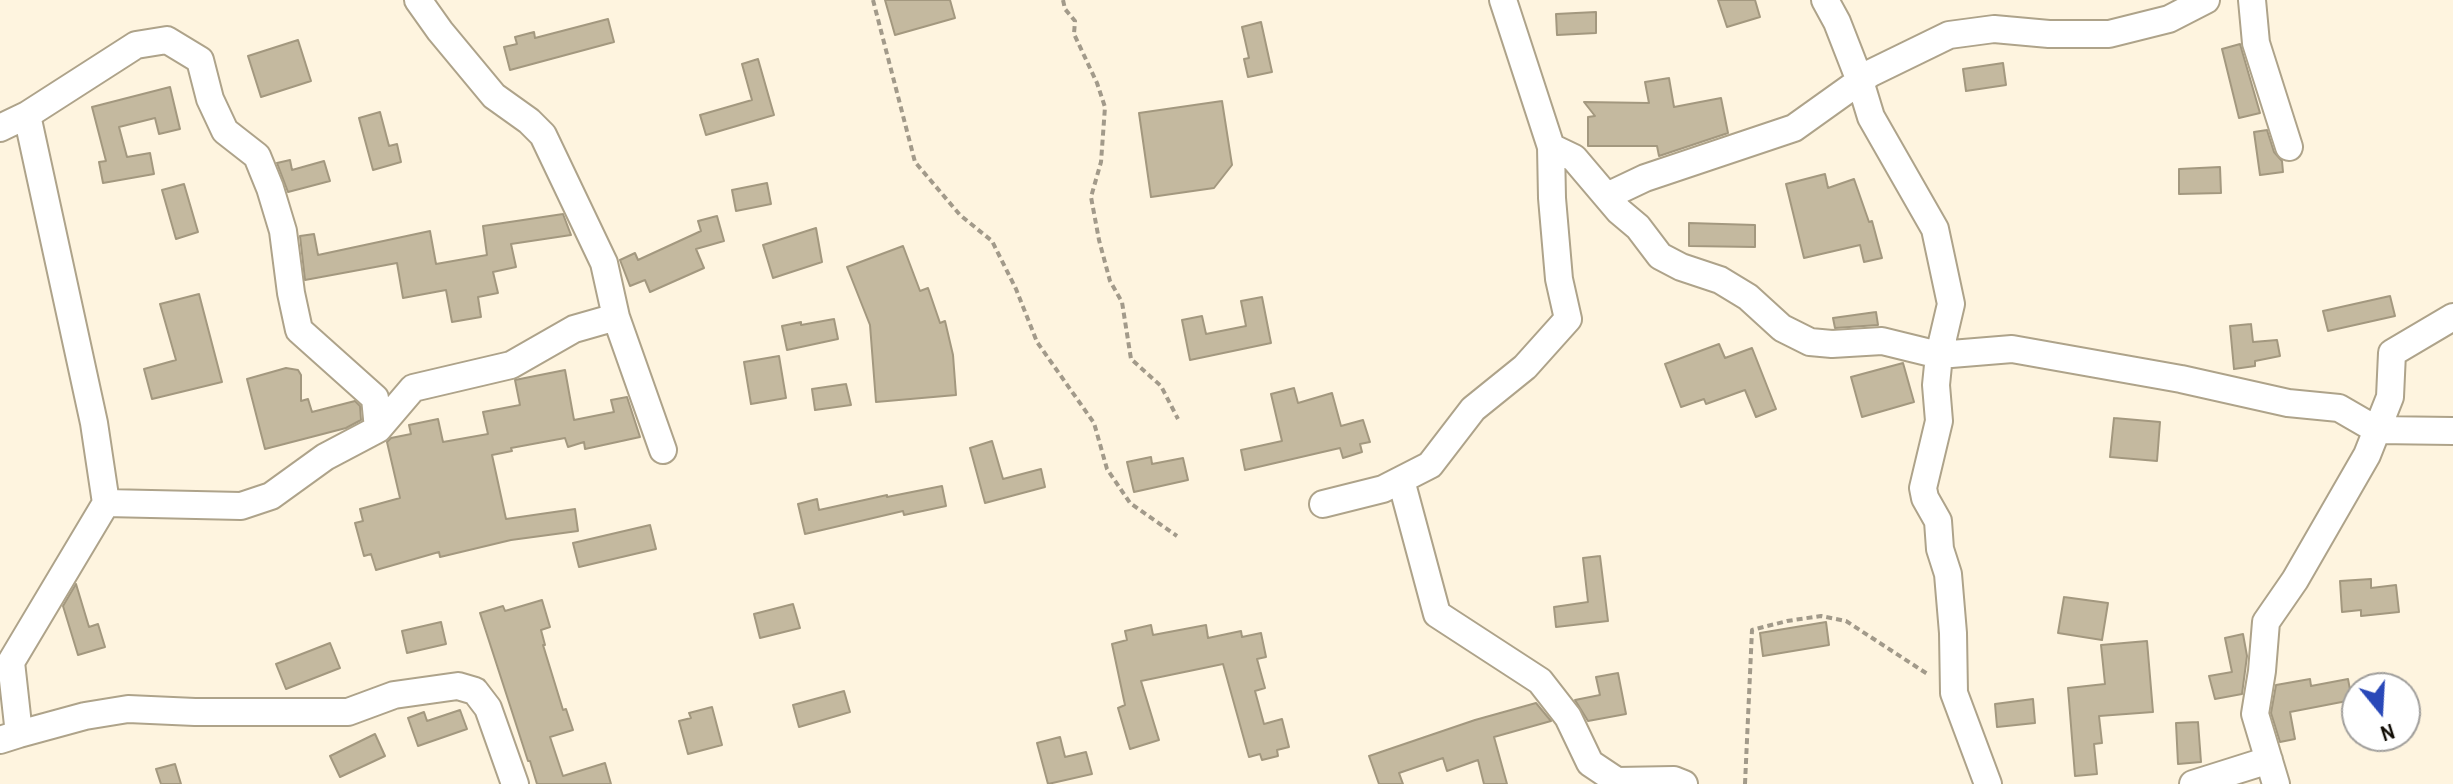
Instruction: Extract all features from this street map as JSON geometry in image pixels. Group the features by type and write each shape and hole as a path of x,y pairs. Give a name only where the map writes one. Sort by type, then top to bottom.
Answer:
{"street":[{"path":"418,0 494,96 543,135 604,263 616,317 663,450"},
{"path":"1323,504 1383,489 1430,465 1473,409 1525,367 1568,319 1559,279 1551,147 1503,0"},
{"path":"1825,0 1837,22 1871,117 1935,229 1951,304 1939,355 1936,385 1939,421 1923,488 1938,521 1940,549 1948,574 1954,693 1988,784"},
{"path":"1607,196 1645,178 1794,128 1871,73 1949,35 1994,29 2049,34 2109,34 2169,19 2206,0"},
{"path":"2252,0 2256,43 2289,147"},
{"path":"0,128 27,115 136,45 167,40 200,60 210,99 225,131 257,156 270,188 283,231 299,330 375,398 378,429"},
{"path":"27,115 94,423 106,503 11,662 10,737 85,716 128,709 348,712 394,695 458,686 475,691 488,708 515,784"},
{"path":"1551,147 1574,158 1619,211 1638,227 1660,256 1681,267 1720,280 1748,297 1782,328 1810,342 1882,341 1939,355 2012,349 2084,360 2288,403 2339,408 2377,430 2453,431"},
{"path":"106,503 241,506 271,496 325,457 378,429 413,388 511,365 574,329 616,317"},
{"path":"2193,784 2272,772 2255,714 2266,622 2295,580 2367,455 2390,397 2392,353 2453,317"},
{"path":"1401,480 1437,614 1540,681 1568,717 1590,763 1617,781 1674,780 1684,784"}],"path":[{"path":"873,0 915,162 960,215 992,241 1037,342 1094,423 1107,469 1130,503 1177,536"},
{"path":"1063,0 1065,9 1075,21 1074,34 1105,107 1101,162 1091,197 1110,281 1122,302 1131,359 1161,386 1178,419"},
{"path":"1745,784 1752,630 1821,616 1846,621 1954,693"}],"building":[{"path":"885,0 950,0 955,18 895,35"},
{"path":"1718,0 1755,0 1760,17 1727,27"},
{"path":"1596,12 1596,33 1557,35 1556,14"},
{"path":"608,19 614,42 510,70 504,47 517,44 515,37 534,32 535,38"},
{"path":"1261,22 1272,72 1248,77 1244,59 1249,58 1242,27"},
{"path":"298,40 311,81 261,97 248,56"},
{"path":"2240,44 2260,113 2239,118 2222,49"},
{"path":"758,59 774,115 706,135 700,115 752,100 742,64"},
{"path":"2003,63 2006,85 1966,91 1963,69"},
{"path":"1669,78 1674,107 1721,98 1728,133 1659,156 1657,146 1588,146 1588,117 1595,116 1584,102 1649,103 1645,82"},
{"path":"170,87 180,129 159,134 155,118 119,127 127,157 150,153 154,174 103,183 99,162 106,161 92,107"},
{"path":"1222,101 1232,165 1214,188 1151,197 1139,113"},
{"path":"380,112 389,146 397,144 401,162 373,170 359,118"},
{"path":"2267,130 2274,152 2282,161 2283,172 2260,175 2254,132"},
{"path":"290,160 292,170 324,161 330,181 288,192 277,163"},
{"path":"2220,167 2221,193 2179,194 2179,169"},
{"path":"1825,174 1828,188 1854,179 1869,222 1872,221 1882,258 1864,262 1860,245 1804,258 1786,184"},
{"path":"767,183 771,204 736,211 732,190"},
{"path":"184,184 198,232 176,239 162,190"},
{"path":"563,214 571,235 511,244 516,267 493,272 498,293 478,297 481,317 452,322 446,290 403,298 397,263 305,280 300,236 314,234 318,255 430,231 436,264 487,255 483,226"},
{"path":"717,216 724,241 696,249 704,268 650,292 645,280 630,286 620,260 635,253 638,260 701,231 698,221"},
{"path":"1689,223 1755,225 1755,247 1689,246"},
{"path":"816,228 822,262 773,278 763,245"},
{"path":"903,246 920,291 928,288 940,323 945,321 953,355 956,395 876,402 870,325 847,267"},
{"path":"199,294 222,382 152,399 144,369 176,360 160,304"},
{"path":"2390,296 2395,316 2328,331 2323,311"},
{"path":"1262,297 1271,343 1190,360 1182,320 1202,316 1206,334 1246,326 1241,301"},
{"path":"1876,312 1878,325 1835,328 1833,318"},
{"path":"834,319 838,339 787,350 782,326"},
{"path":"2251,324 2253,342 2277,340 2280,356 2255,361 2255,366 2234,369 2230,326"},
{"path":"1719,344 1725,358 1752,348 1776,409 1756,417 1745,390 1706,404 1704,399 1681,407 1665,364"},
{"path":"779,356 786,398 751,404 744,362"},
{"path":"1903,363 1914,402 1862,417 1851,377"},
{"path":"286,368 298,370 301,375 301,401 308,399 312,412 355,401 360,406 361,420 346,428 265,449 247,379"},
{"path":"565,370 574,420 614,412 611,400 627,397 640,437 585,449 584,442 568,447 565,438 511,448 512,451 492,455 506,519 575,509 578,531 511,540 440,557 439,552 376,570 371,554 364,556 355,523 363,521 360,509 400,498 387,442 391,438 411,434 409,425 438,419 443,442 488,434 483,412 520,405 515,380"},
{"path":"846,384 851,405 815,410 812,389"},
{"path":"1294,388 1298,403 1332,393 1341,426 1363,420 1370,442 1360,444 1362,452 1343,458 1340,448 1245,470 1241,450 1282,441 1271,394"},
{"path":"2114,418 2160,422 2157,461 2110,457"},
{"path":"992,441 1003,479 1041,469 1045,487 985,503 970,448"},
{"path":"1151,457 1152,464 1183,458 1188,480 1134,492 1127,462"},
{"path":"942,486 946,506 904,515 903,511 805,534 798,504 817,499 819,510"},
{"path":"650,525 656,549 579,567 573,543"},
{"path":"1600,556 1608,621 1556,627 1554,607 1588,602 1583,558"},
{"path":"2371,579 2371,588 2396,585 2399,612 2361,616 2361,610 2342,612 2340,581"},
{"path":"76,584 89,627 98,624 105,647 78,655 63,606"},
{"path":"2064,597 2108,603 2102,640 2058,633"},
{"path":"542,600 550,627 541,630 543,645 563,710 566,709 573,730 550,737 563,776 605,763 611,784 537,784 528,761 480,613 503,606 505,611"},
{"path":"793,604 800,628 760,638 754,614"},
{"path":"441,622 446,644 407,653 402,631"},
{"path":"1826,622 1829,645 1763,656 1760,633"},
{"path":"1151,625 1153,635 1206,625 1208,638 1241,631 1242,637 1261,633 1266,657 1257,659 1265,688 1255,691 1264,724 1282,719 1289,747 1277,750 1278,756 1262,760 1260,754 1249,757 1223,664 1141,681 1159,740 1130,749 1118,708 1125,705 1112,644 1127,640 1125,631"},
{"path":"2243,634 2247,656 2242,694 2215,699 2209,676 2232,672 2225,638"},
{"path":"2147,641 2153,712 2099,716 2102,743 2094,744 2097,774 2075,776 2068,688 2105,684 2101,645"},
{"path":"330,643 340,668 286,689 276,664"},
{"path":"1618,673 1626,714 1588,721 1575,700 1600,695 1596,677"},
{"path":"2310,679 2311,686 2341,680 2341,702 2290,712 2295,739 2280,742 2271,713 2276,685"},
{"path":"844,691 850,712 799,727 793,705"},
{"path":"2033,699 2035,723 1997,727 1995,704"},
{"path":"1536,703 1551,721 1494,737 1507,784 1484,784 1478,760 1447,771 1443,758 1399,773 1403,784 1379,784 1369,756"},
{"path":"712,707 722,745 688,754 679,721 691,718 689,713"},
{"path":"460,710 467,729 418,746 408,718 424,712 427,721"},
{"path":"2198,722 2201,762 2178,764 2176,723"},
{"path":"375,734 385,756 340,777 330,756"},
{"path":"1060,737 1065,757 1086,752 1092,774 1048,784 1037,743"},
{"path":"175,764 181,784 161,784 156,769"}]}
